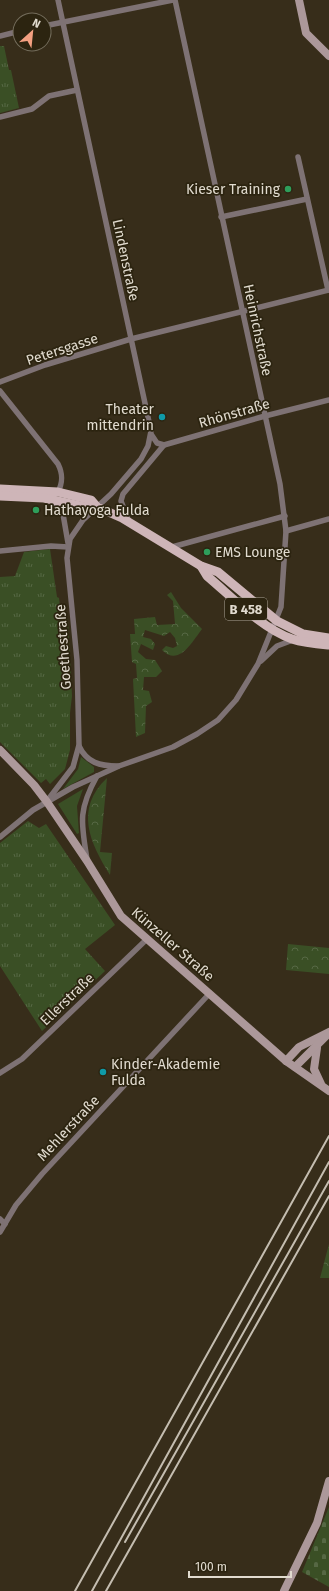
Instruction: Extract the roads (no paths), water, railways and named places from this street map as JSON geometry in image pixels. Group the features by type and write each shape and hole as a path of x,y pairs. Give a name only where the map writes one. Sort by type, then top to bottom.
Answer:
{"main road":[{"path":"298,0 306,33 329,56"},
{"name":"B 458","path":"0,489 58,492 91,500 97,507 129,522 201,566 207,576 294,640 329,645"},
{"name":"B 458","path":"0,496 51,500 89,508 97,507"},
{"name":"B 458","path":"275,626 303,634 329,638"},
{"name":"Künzeller Straße","path":"0,750 34,785 47,802 88,861 121,916 286,1061 326,1089"},
{"path":"286,1061 299,1047 329,1033"},
{"path":"295,1067 316,1048 329,1033"},
{"path":"316,1048 314,1069 326,1089"},
{"path":"284,1591 317,1523 329,1481"}],"street":[{"name":"Lindenstraße","path":"58,0 151,434"},
{"path":"52,24 174,0"},
{"name":"Heinrichstraße","path":"0,837 33,810 47,802 119,766 173,747 208,727 224,714 235,702 258,664 282,606 286,531 280,484 174,0"},
{"path":"0,36 12,33"},
{"path":"0,117 32,109 49,96 77,90"},
{"path":"298,157 328,290"},
{"path":"221,217 307,199"},
{"name":"Petersgasse","path":"0,382 45,365 131,339 328,290"},
{"path":"0,391 58,464 62,473 58,492"},
{"name":"Rhönstraße","path":"164,445 265,416 329,400"},
{"path":"151,434 157,444 164,445"},
{"path":"97,507 141,459 148,446 151,434"},
{"path":"129,522 122,501 123,494 164,445"},
{"name":"Goethestraße","path":"51,500 63,514 68,547"},
{"name":"Goethestraße","path":"47,802 73,768 79,746 77,660 67,558 70,539 83,520 97,507"},
{"path":"172,547 285,516"},
{"path":"286,531 329,519"},
{"path":"0,551 51,546 68,547"},
{"name":"Heinrichstraße","path":"258,664 277,646 294,640"},
{"path":"79,746 86,757 94,763 119,766"},
{"path":"88,861 82,828 82,812 86,797 97,776"},
{"name":"Ellerstraße","path":"0,1073 22,1059 147,939"},
{"name":"Mehlerstraße","path":"0,1232 2,1222 42,1174 210,993"}],"railway":[{"path":"75,1591 329,1136"},
{"path":"92,1591 329,1162"},
{"path":"125,1542 329,1181"},
{"path":"106,1591 329,1196"}],"place":[{"name":"Kieser Training","path":"288,189"},
{"name":"Theater mittendrin","path":"162,417"},
{"name":"Hathayoga Fulda","path":"36,510"},
{"name":"EMS Lounge","path":"207,552"},
{"name":"Kinder-Akademie Fulda","path":"103,1072"}]}
